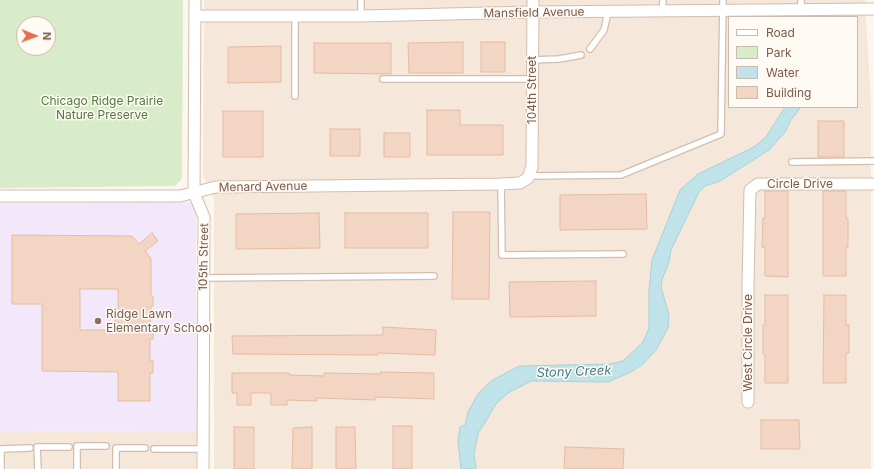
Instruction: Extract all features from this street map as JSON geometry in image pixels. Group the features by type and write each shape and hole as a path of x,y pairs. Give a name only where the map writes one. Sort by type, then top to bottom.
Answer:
{"street":[{"name":"105th Street","path":"195,0 194,193 204,217 203,469"},
{"name":"104th Street","path":"528,177 532,167 533,0"},
{"name":"Mansfield Avenue","path":"195,16 361,16 532,12 608,12 663,6 723,5 801,5 874,9"},
{"name":"Menard Avenue","path":"0,196 180,196 216,187 501,184 520,182 528,177"},
{"name":"Circle Drive","path":"748,284 750,190 758,184 874,184"},
{"name":"West Circle Drive","path":"748,284 748,402"}],"lane":[{"path":"361,0 361,16"},
{"path":"528,177 621,175 721,134 723,5"},
{"path":"590,49 604,30 608,12"},
{"path":"295,16 295,96"},
{"path":"532,60 559,59 581,55"},
{"path":"383,79 532,79"},
{"path":"792,162 874,161"},
{"path":"501,184 502,255 623,254"},
{"path":"204,278 434,276"},
{"path":"77,469 77,446 106,446"},
{"path":"38,469 37,447 69,447"},
{"path":"1,469 1,449 30,448"},
{"path":"116,469 116,448 145,448"},
{"path":"154,449 204,448"}],"shaded area":[{"path":"204,0 865,0 871,103 871,469 214,469 214,200 203,175"},
{"name":"Ridge Lawn Elementary School","path":"188,202 194,206 196,211 197,431 0,432 0,203"},
{"path":"197,431 196,469 0,469 0,432"}],"green space":[{"name":"Chicago Ridge Prairie Nature Preserve","path":"0,0 183,0 182,177 175,186 0,188"}],"water":[{"name":"Stony Creek","path":"784,108 800,108 791,120 785,132 769,150 720,181 705,186 699,192 671,250 669,262 662,280 661,287 669,315 668,328 656,350 644,363 631,372 608,382 531,381 508,393 496,404 478,434 474,454 476,469 461,469 458,441 460,427 465,425 468,412 478,394 491,381 519,366 610,364 623,361 643,342 649,328 649,290 652,260 680,190 698,174 754,147 766,137"}],"building":[{"path":"463,42 463,73 409,73 408,43"},
{"path":"481,42 505,42 505,72 481,72"},
{"path":"314,43 391,43 391,74 314,73"},
{"path":"281,46 281,82 228,83 228,47"},
{"path":"427,110 460,110 460,125 503,125 503,155 427,155"},
{"path":"223,111 263,111 263,157 223,157"},
{"path":"818,121 844,121 844,157 818,157"},
{"path":"330,129 360,129 360,156 330,156"},
{"path":"384,133 410,133 410,157 384,157"},
{"path":"765,191 788,191 788,277 765,276 765,247 762,247 763,218 765,218"},
{"path":"823,191 846,191 848,247 846,247 846,276 823,276"},
{"path":"646,194 647,229 560,230 560,195"},
{"path":"453,212 490,212 489,299 452,299"},
{"path":"319,213 320,248 236,249 236,214"},
{"path":"345,213 428,213 428,248 345,248"},
{"path":"152,233 158,241 145,251 151,258 151,296 153,296 150,329 154,329 153,339 150,339 150,361 153,361 153,373 150,373 150,401 118,401 118,372 42,371 42,304 12,304 12,235 132,236 139,244","holes":["80,289 118,289 118,312 115,312 115,330 80,330"]},
{"path":"596,281 596,316 510,317 509,282"},
{"path":"765,295 788,295 788,383 765,383 763,325 765,325"},
{"path":"824,295 846,295 846,325 849,325 849,353 846,353 846,383 823,383"},
{"path":"383,327 436,330 435,355 378,353 378,355 233,354 232,336 383,335"},
{"path":"381,372 434,373 434,399 375,397 375,400 317,398 317,401 287,400 287,405 271,405 271,393 251,393 251,405 237,405 237,393 232,393 232,373 289,373 289,375 324,376 324,373 381,374"},
{"path":"761,420 799,420 800,449 761,449"},
{"path":"393,426 412,426 412,469 393,469"},
{"path":"234,427 254,427 254,469 234,469"},
{"path":"312,427 312,469 292,469 293,428"},
{"path":"336,427 355,427 356,469 336,469"},
{"path":"565,447 624,449 623,469 564,469"}],"place":[{"name":"Ridge Lawn Elementary School","path":"98,321"}]}
